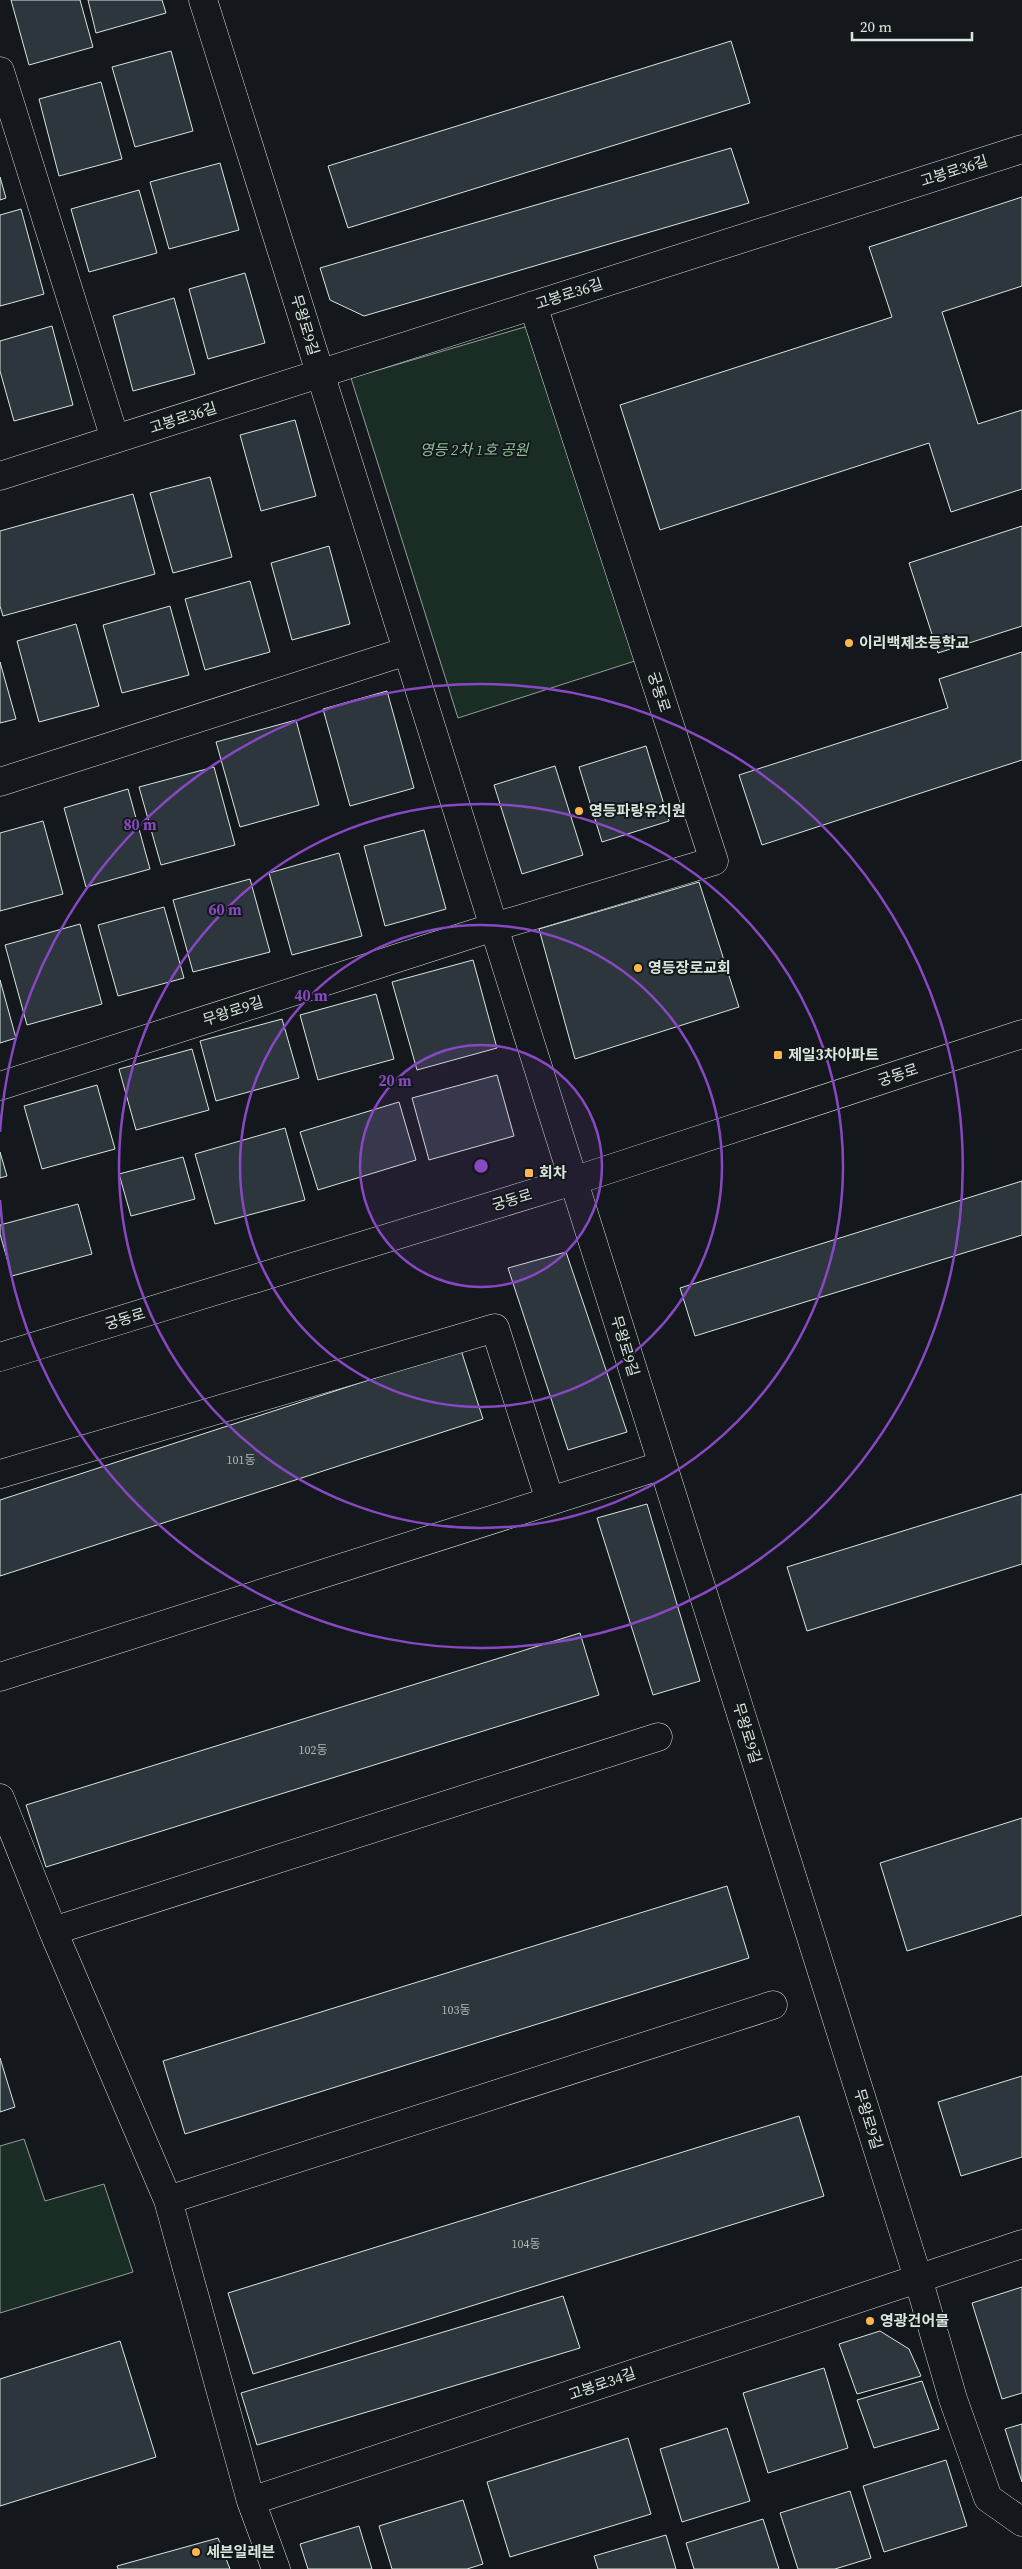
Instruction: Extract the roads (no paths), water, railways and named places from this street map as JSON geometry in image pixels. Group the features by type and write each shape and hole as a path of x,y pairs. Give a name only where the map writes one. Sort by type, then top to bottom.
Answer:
{"street":[{"name":"무왕로9길","path":"203,0 918,2278 953,2399 988,2498 1022,2522"},
{"path":"0,71 115,439"},
{"name":"고봉로36길","path":"0,476 1022,149"},
{"name":"궁동로","path":"494,927 714,860 533,305"},
{"path":"0,782 407,651"},
{"name":"무왕로9길","path":"0,1086 494,927"},
{"name":"궁동로","path":"0,1357 574,1181 1022,1034"},
{"path":"0,1474 495,1328 550,1501"},
{"path":"0,1677 663,1466"},
{"path":"53,1930 658,1737"},
{"path":"0,1798 53,1930 168,2200 251,2501 276,2569"},
{"path":"168,2200 773,2005"},
{"name":"고봉로34길","path":"251,2501 1022,2244"}],"place":[{"name":"이리백제초등학교","path":"849,643"},
{"name":"영등파랑유치원","path":"579,811"},
{"name":"영등장로교회","path":"638,968"},
{"name":"제일3차아파트","path":"778,1055"},
{"name":"회차","path":"529,1173"},
{"name":"영광건어물","path":"870,2321"},
{"name":"세븐일레븐","path":"196,2552"}],"park label":[{"name":"영등 2차 1호 공원","path":"474,450"}]}
